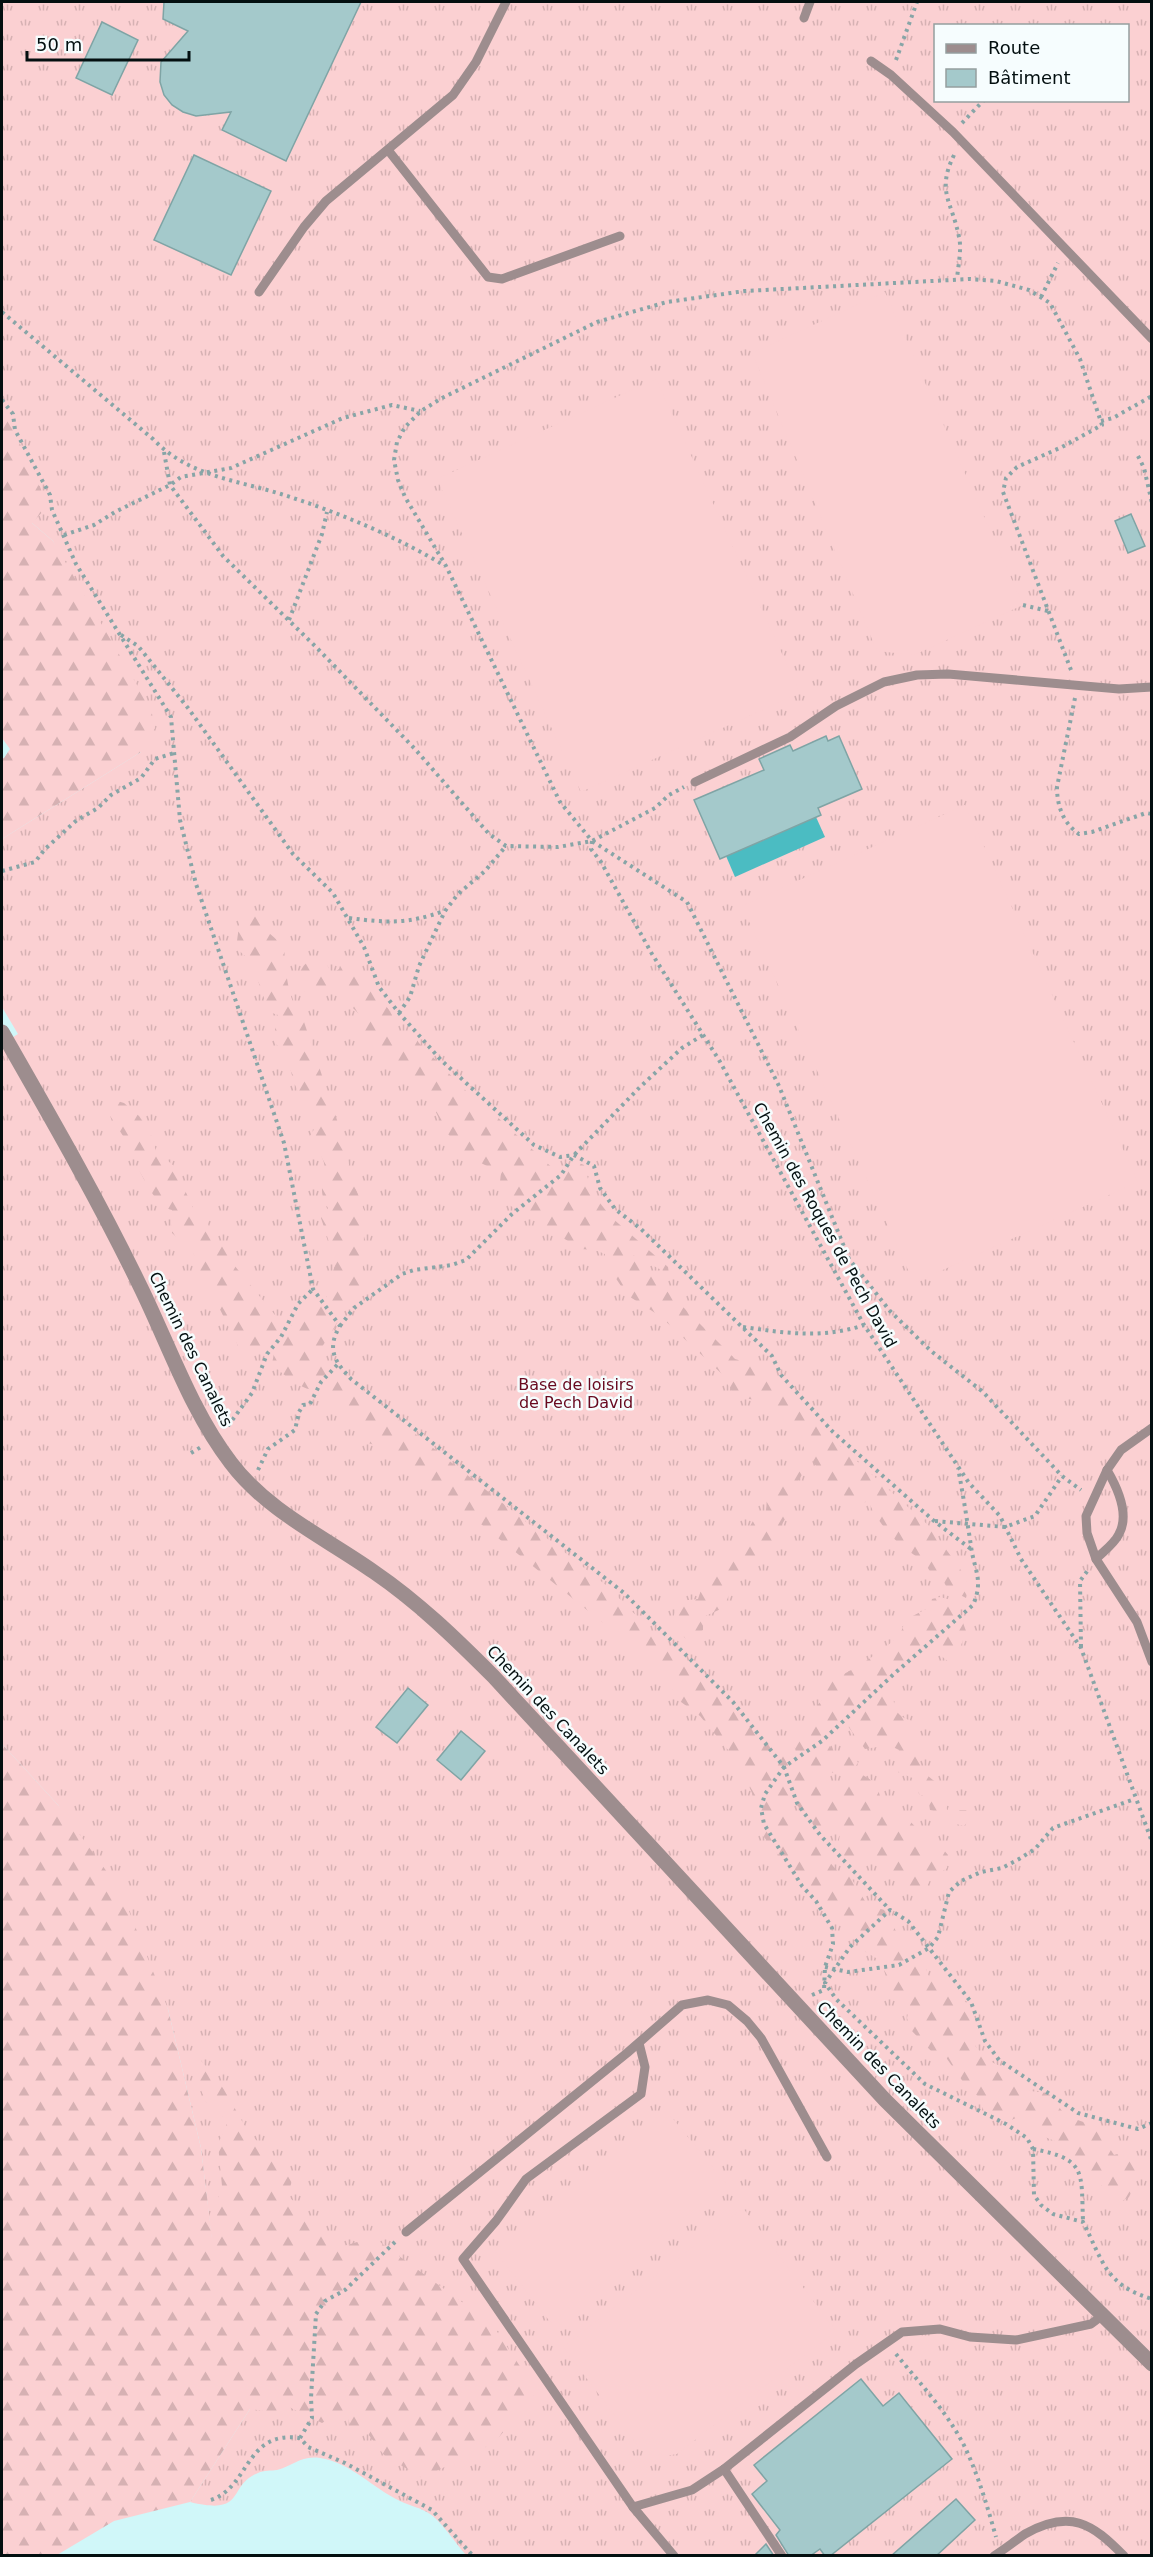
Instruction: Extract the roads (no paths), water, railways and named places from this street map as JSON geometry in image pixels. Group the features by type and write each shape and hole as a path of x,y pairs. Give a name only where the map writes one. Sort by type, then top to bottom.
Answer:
{"street":[{"name":"Chemin des Canalets","path":"2,1032 112,1227 193,1400 215,1440 247,1482 274,1506 376,1573 455,1638 885,2100 1152,2364"}],"lane":[{"path":"260,292 304,226 326,201 453,95 467,79 506,2"},
{"path":"804,18 810,2"},
{"path":"871,61 891,75 953,132 1152,339"},
{"path":"388,150 488,277 502,279 620,236"},
{"path":"695,782 790,737 836,706 884,682 917,675 948,674 1119,690 1152,687"},
{"path":"1152,1428 1121,1450 1107,1470 1086,1516 1087,1533 1096,1559 1137,1622 1152,1662"},
{"path":"1096,1559 1119,1534 1124,1516 1116,1486 1107,1470"},
{"path":"406,2232 639,2043 682,2005 708,2000 728,2005 747,2021 761,2038 827,2157"},
{"path":"639,2043 645,2067 641,2094 526,2179 496,2221 463,2259 633,2507 674,2556"},
{"path":"633,2507 692,2490 724,2469 856,2364 902,2332 940,2329 970,2337 1016,2340 1091,2324 1103,2315"},
{"path":"724,2469 782,2556"},
{"path":"997,2554 1025,2534 1049,2523 1071,2521 1087,2525 1107,2538 1124,2556"}],"water":[{"path":"816,817 825,837 735,877 726,856"}],"park label":[{"name":"Base de loisirs de Pech David","path":"576,1393"}]}
